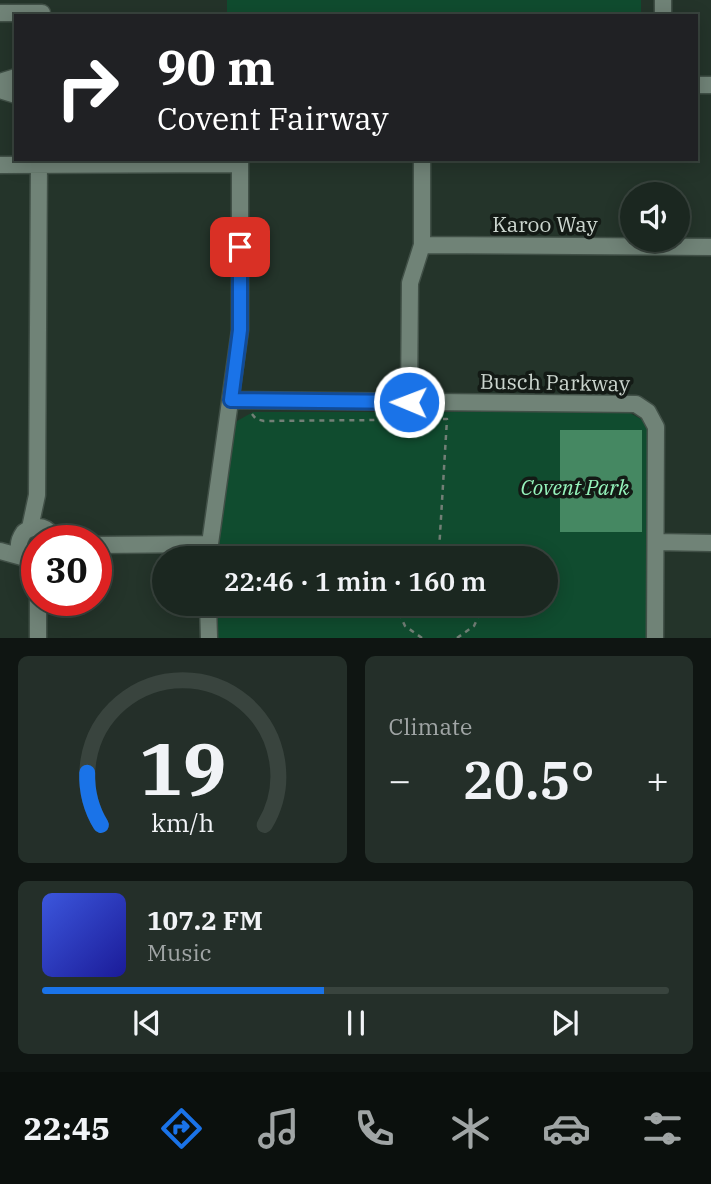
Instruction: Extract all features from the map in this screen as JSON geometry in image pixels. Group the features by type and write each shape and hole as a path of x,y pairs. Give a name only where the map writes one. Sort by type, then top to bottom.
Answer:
{"street":[{"path":"0,13 42,10"},
{"path":"409,402 410,283 422,245 422,161"},
{"path":"0,165 240,162 240,330 209,546"},
{"path":"39,163 37,495 43,525"},
{"name":"Karoo Way","path":"422,245 711,247"},
{"name":"Busch Parkway","path":"231,400 636,404 648,412 656,427 655,638"},
{"path":"0,543 21,540"},
{"path":"656,542 711,542"},
{"path":"112,546 152,548"},
{"path":"0,551 21,559"},
{"path":"38,616 38,638"},
{"path":"208,616 209,638"}],"path":[{"path":"250,400 252,416 256,419 447,419 439,546"},
{"path":"382,401 383,420"},
{"path":"399,616 415,637 422,638"},
{"path":"457,638 464,637 479,616"}],"green space":[{"path":"227,0 641,0 641,14 227,14"},
{"name":"Covent Park","path":"253,412 628,412 641,419 650,431 650,638 214,638 215,616 558,616 558,546 217,546 232,430 237,421"}],"shaded area":[{"path":"560,430 642,430 642,532 560,532"}],"route":[{"path":"240,247 240,330 231,400 409,402"}]}
